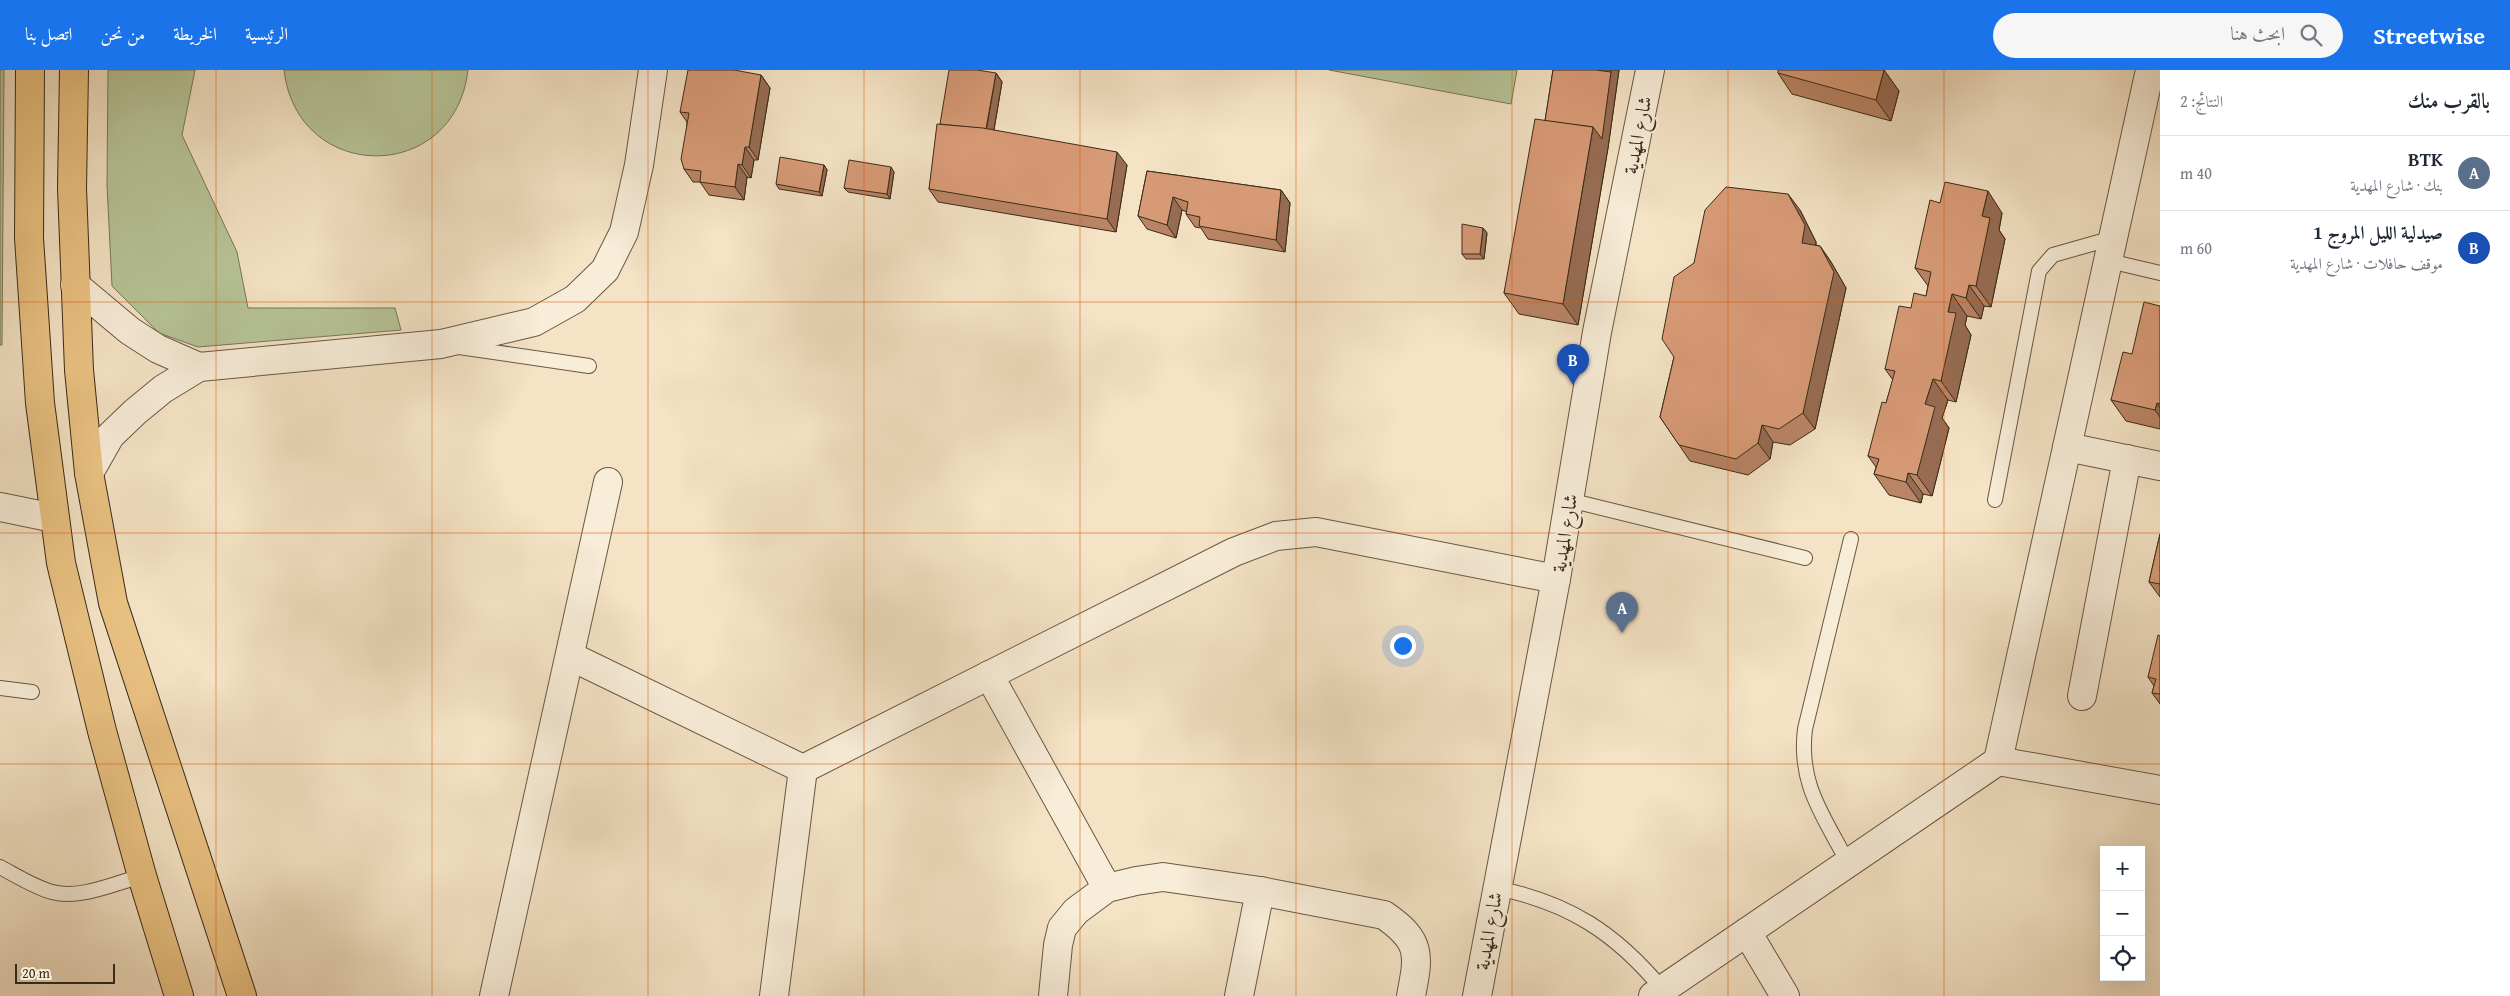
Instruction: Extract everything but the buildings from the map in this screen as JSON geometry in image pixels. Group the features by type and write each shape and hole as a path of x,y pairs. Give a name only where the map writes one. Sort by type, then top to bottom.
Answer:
{"highway":[{"path":"30,70 30,238 40,403 54,518 62,563 102,731 142,876 179,996"},
{"path":"74,70 72,188 79,370 89,474 113,603 242,996"}],"street":[{"path":"89,474 110,436 162,389 199,367 441,344 534,322 575,299 605,270 624,232 640,164 653,70"},
{"name":"شارع المهدية","path":"1477,996 1556,579 1597,332 1650,70"},
{"path":"1658,993 1998,761 2150,70"},
{"path":"76,284 130,331 158,349 199,367"},
{"path":"2067,447 2160,466"},
{"path":"2082,696 2126,459"},
{"path":"494,996 608,482"},
{"path":"0,507 54,518"},
{"path":"803,769 1234,552 1276,536 1316,532 1556,579"},
{"path":"570,656 803,769"},
{"path":"989,675 1107,888"},
{"path":"1998,761 2160,790"},
{"path":"774,996 803,769"},
{"path":"1052,996 1062,928 1076,911 1107,888 1163,877 1260,892 1384,915 1401,926 1412,941 1417,956 1411,996"},
{"path":"1239,996 1260,892"},
{"path":"1748,932 1786,996"}],"lane":[{"path":"1995,500 2039,271 2053,255 2111,250 2160,273"},
{"path":"441,344 589,366"},
{"path":"1569,500 1804,558"},
{"path":"1848,863 1810,790 1803,761 1805,729 1851,539"},
{"path":"0,688 32,692"},
{"path":"0,867 52,892 67,895 83,893 142,876"},
{"path":"1496,888 1524,893 1549,902 1598,927 1644,966 1658,993"}],"green space":[{"path":"0,70 4,70 2,345 0,345"},
{"path":"108,70 195,70 182,135 237,252 248,308 395,308 401,330 198,347 159,333 112,286 107,185"},
{"path":"284,70 468,70 457,108 436,135 407,151 376,156 345,150 316,134 295,107"},
{"path":"1329,70 1517,70 1511,104"}],"place":[{"name":"صيدلية الليل المروج 1","path":"1573,385"},
{"name":"BTK","path":"1622,633"}]}
